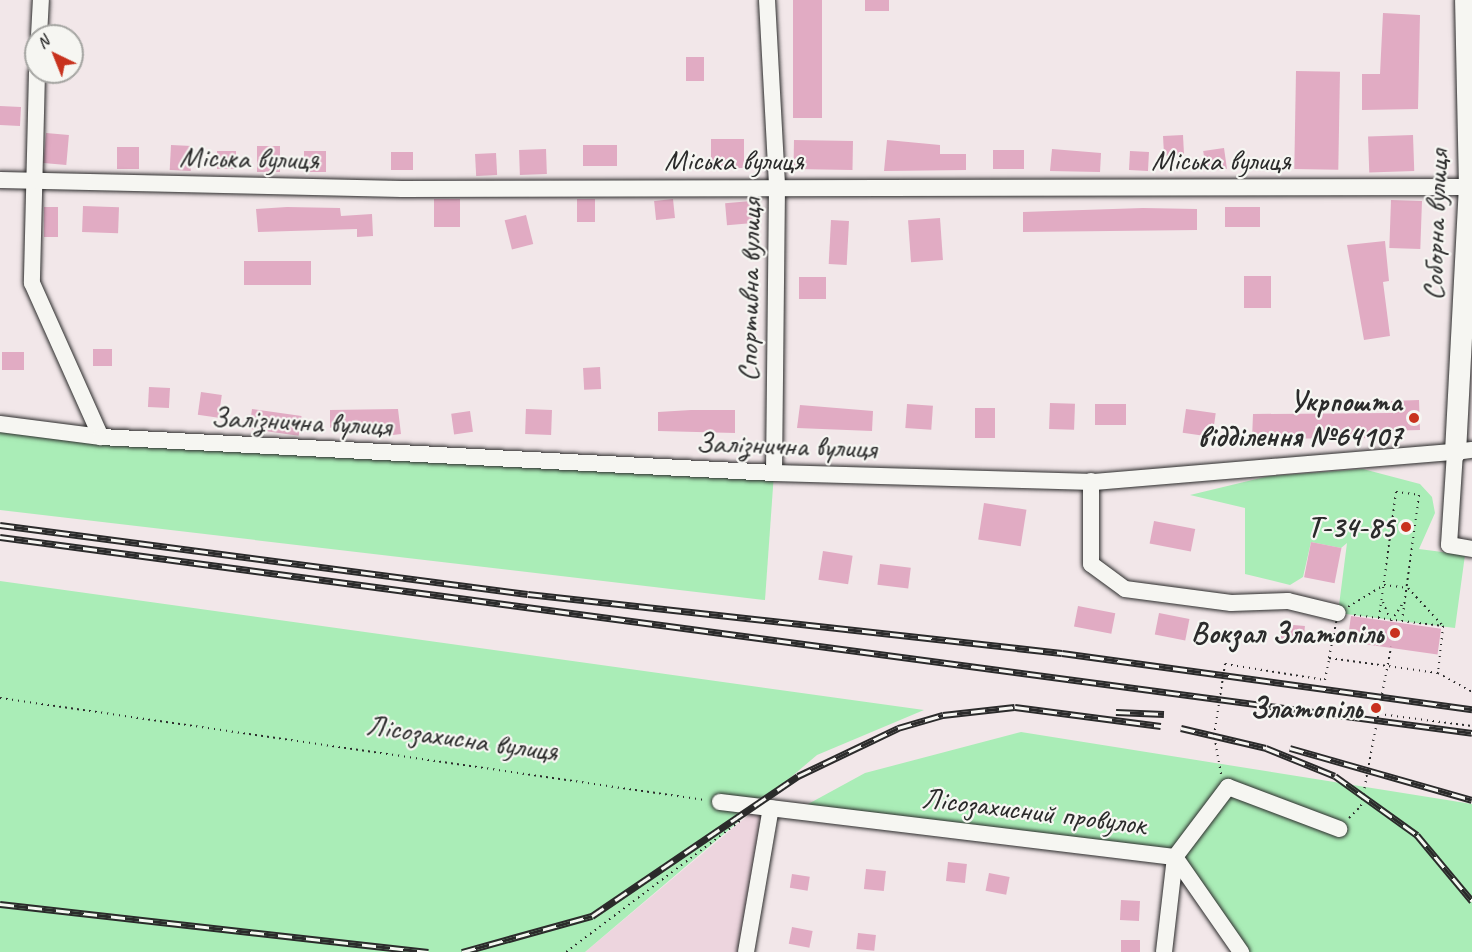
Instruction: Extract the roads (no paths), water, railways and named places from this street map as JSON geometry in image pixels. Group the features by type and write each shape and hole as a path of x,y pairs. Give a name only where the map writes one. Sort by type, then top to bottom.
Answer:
{"street":[{"path":"40,24 41,0"},
{"name":"Спортивна вулиця","path":"767,0 777,187 774,473"},
{"name":"Соборна вулиця","path":"1463,451 1469,186 1465,0"},
{"path":"36,84 31,181 32,283 101,437"},
{"name":"Міська вулиця","path":"0,180 402,189 1469,186"},
{"name":"Залізнична вулиця","path":"0,424 101,437 774,473 1091,481 1463,451"},
{"path":"1463,451 1449,545 1472,549"},
{"path":"1091,481 1091,564 1125,589 1231,603 1287,601 1338,613"},
{"path":"1164,952 1175,856 1228,787 1339,829"},
{"path":"720,802 764,808 746,952"},
{"name":"Лісозахисний провулок","path":"764,808 1175,856 1242,952"}],"railway":[{"path":"0,525 528,594 1062,653 1472,709"},
{"path":"0,537 1472,733"},
{"path":"462,952 592,916 798,776 898,728 943,715 1015,707 1161,726"},
{"path":"1116,712 1164,714"},
{"path":"1181,728 1266,748 1335,776 1417,835 1472,901"},
{"path":"1290,748 1472,800"},
{"path":"0,904 428,952"}],"place":[{"name":"Укрпошта відділення №64107","path":"1414,418"},
{"name":"Т-34-85","path":"1406,527"},
{"name":"Вокзал Златопіль","path":"1395,633"},
{"name":"Златопіль","path":"1376,708"}]}
